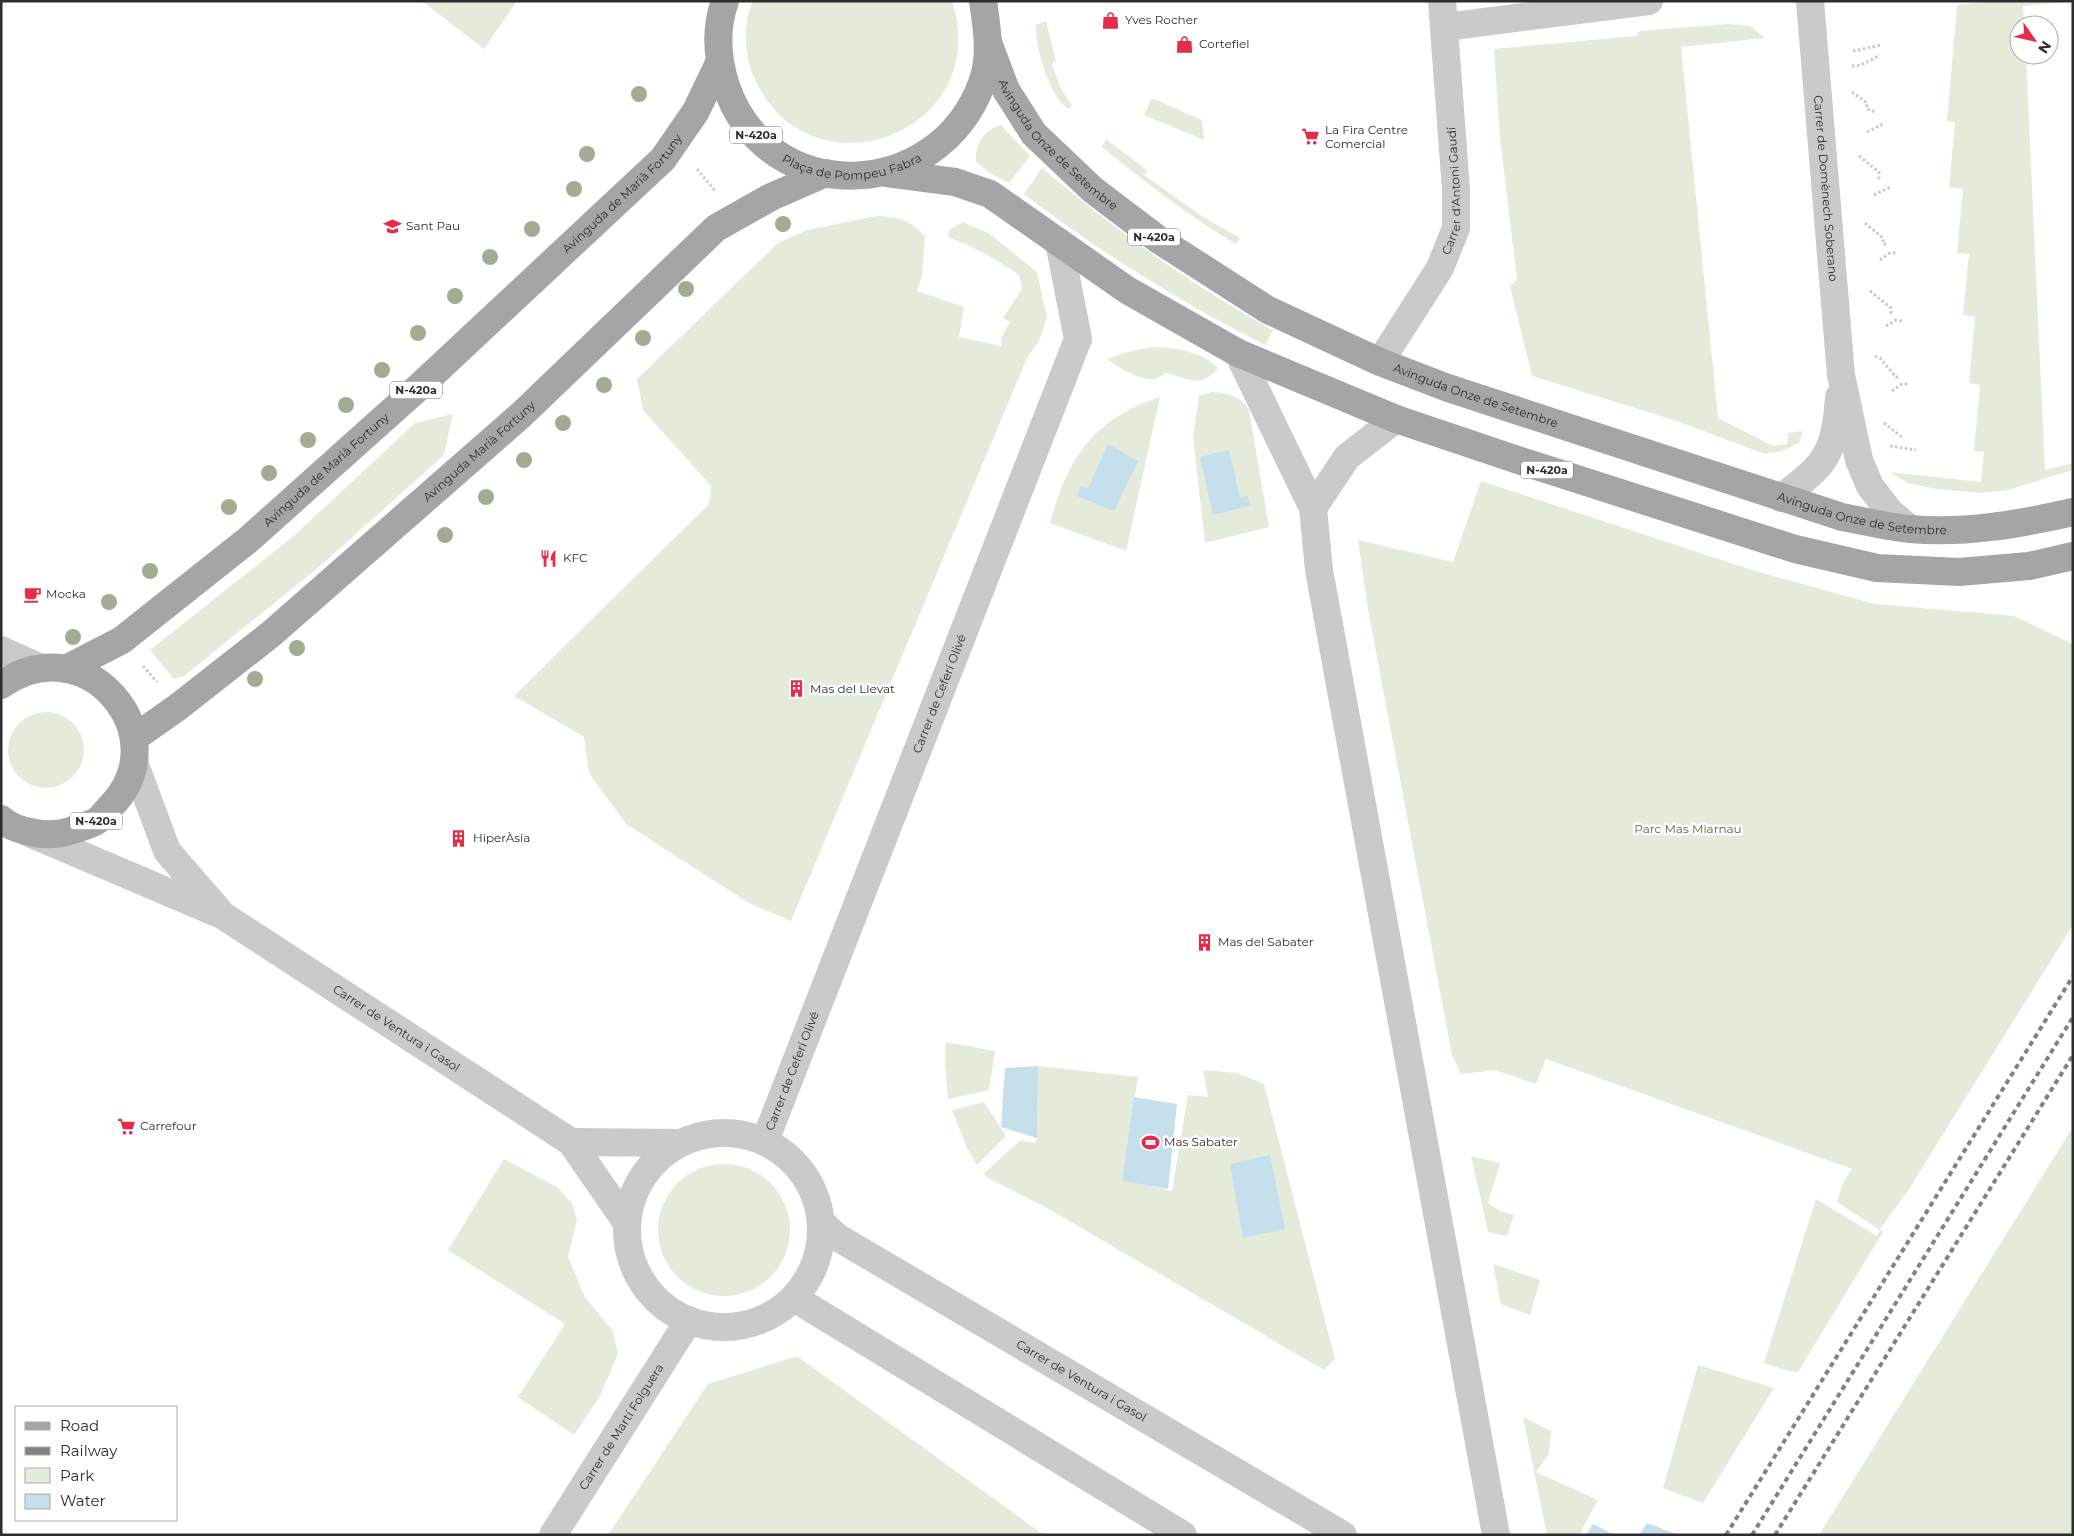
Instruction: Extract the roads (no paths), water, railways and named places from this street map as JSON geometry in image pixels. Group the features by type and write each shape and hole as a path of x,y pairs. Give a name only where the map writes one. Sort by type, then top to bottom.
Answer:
{"main road":[{"name":"Plaça de Pompeu Fabra","path":"718,7 719,63 733,106 761,142 798,166 842,177 887,173 928,154 961,123 982,83 989,45 983,1"},
{"name":"Avinguda Onze de Setembre","path":"989,45 1006,90 1034,134 1093,190 1159,240 1268,310 1380,362 1448,388 1842,517 1910,529 1963,529 2013,524 2073,512"},
{"name":"Avinguda de Marià Fortuny","path":"53,668 122,640 248,540 420,386 663,159 696,111 719,63"},
{"name":"Avinguda Marià Fortuny","path":"134,750 178,707 271,634 521,415 716,228 772,198 826,173"},
{"name":"N-420a","path":"887,173 955,182 990,194 1127,290 1198,332 1238,353 1396,419 1795,549 1877,568 1959,572 2029,566 2073,556"},
{"name":"N-420a","path":"1,685 16,675 53,668"},
{"path":"53,668 72,669 98,681 118,700 134,750"},
{"name":"N-420a","path":"8,823 62,834 96,822 122,796 134,750"}],"street":[{"path":"1444,14 1649,1"},
{"name":"Carrer de Domènech Soberano","path":"1810,1 1841,375 1859,460 1870,486 1890,512 1910,529"},
{"name":"Carrer d'Antoni Gaudí","path":"1380,362 1440,268 1456,228 1456,190 1444,14"},
{"name":"Carrer de Ceferí Olivé","path":"765,1141 1078,339 1059,242"},
{"path":"1238,353 1313,508 1320,580 1496,1535"},
{"name":"Carrer de Domènech Soberano","path":"1781,498 1818,465 1828,451 1838,415 1841,375"},
{"path":"1313,508 1347,457 1396,419"},
{"path":"1,650 53,668"},
{"name":"Carrer de Ventura i Gasol","path":"134,750 167,851 222,915"},
{"name":"Carrer de Ventura i Gasol","path":"8,823 222,915 571,1142 627,1222"},
{"path":"571,1142 680,1143 712,1133 734,1132 765,1141 793,1160 814,1190 822,1223 814,1270 794,1298 775,1314 743,1326 707,1326 675,1314 648,1292 632,1262 627,1222 636,1190 653,1164 680,1143"},
{"name":"Carrer de Ventura i Gasol","path":"822,1223 837,1237 1343,1535"},
{"path":"794,1298 1183,1535"},
{"name":"Carrer de Martí Folguera","path":"553,1535 689,1320"}],"water":[{"path":"1108,444 1138,461 1114,511 1077,496 1081,486 1088,488"},
{"path":"1229,450 1240,497 1248,496 1250,506 1213,515 1200,457"},
{"path":"1038,1066 1037,1138 1001,1127 1005,1068"},
{"name":"Mas Sabater","path":"1134,1097 1177,1104 1168,1189 1122,1181"},
{"path":"1270,1155 1285,1229 1243,1238 1230,1164"},
{"path":"1647,1523 1676,1534 1639,1535"},
{"path":"1593,1524 1615,1535 1586,1535"}],"railway":[{"path":"1726,1535 2073,976"},
{"path":"1752,1535 2073,1017"},
{"path":"1775,1535 2073,1055"}],"place":[{"name":"Yves Rocher","path":"1111,20"},
{"name":"Cortefiel","path":"1185,44"},
{"name":"La Fira Centre Comercial","path":"1311,137"},
{"name":"Sant Pau","path":"392,226"},
{"name":"KFC","path":"549,558"},
{"name":"Mocka","path":"32,594"},
{"name":"Mas del Llevat","path":"796,689"},
{"name":"HiperÀsia","path":"459,838"},
{"name":"Mas del Sabater","path":"1204,942"},
{"name":"Carrefour","path":"126,1126"},
{"name":"Mas Sabater","path":"1150,1142"}],"park label":[{"name":"Parc Mas Miarnau","path":"1688,829"}]}
